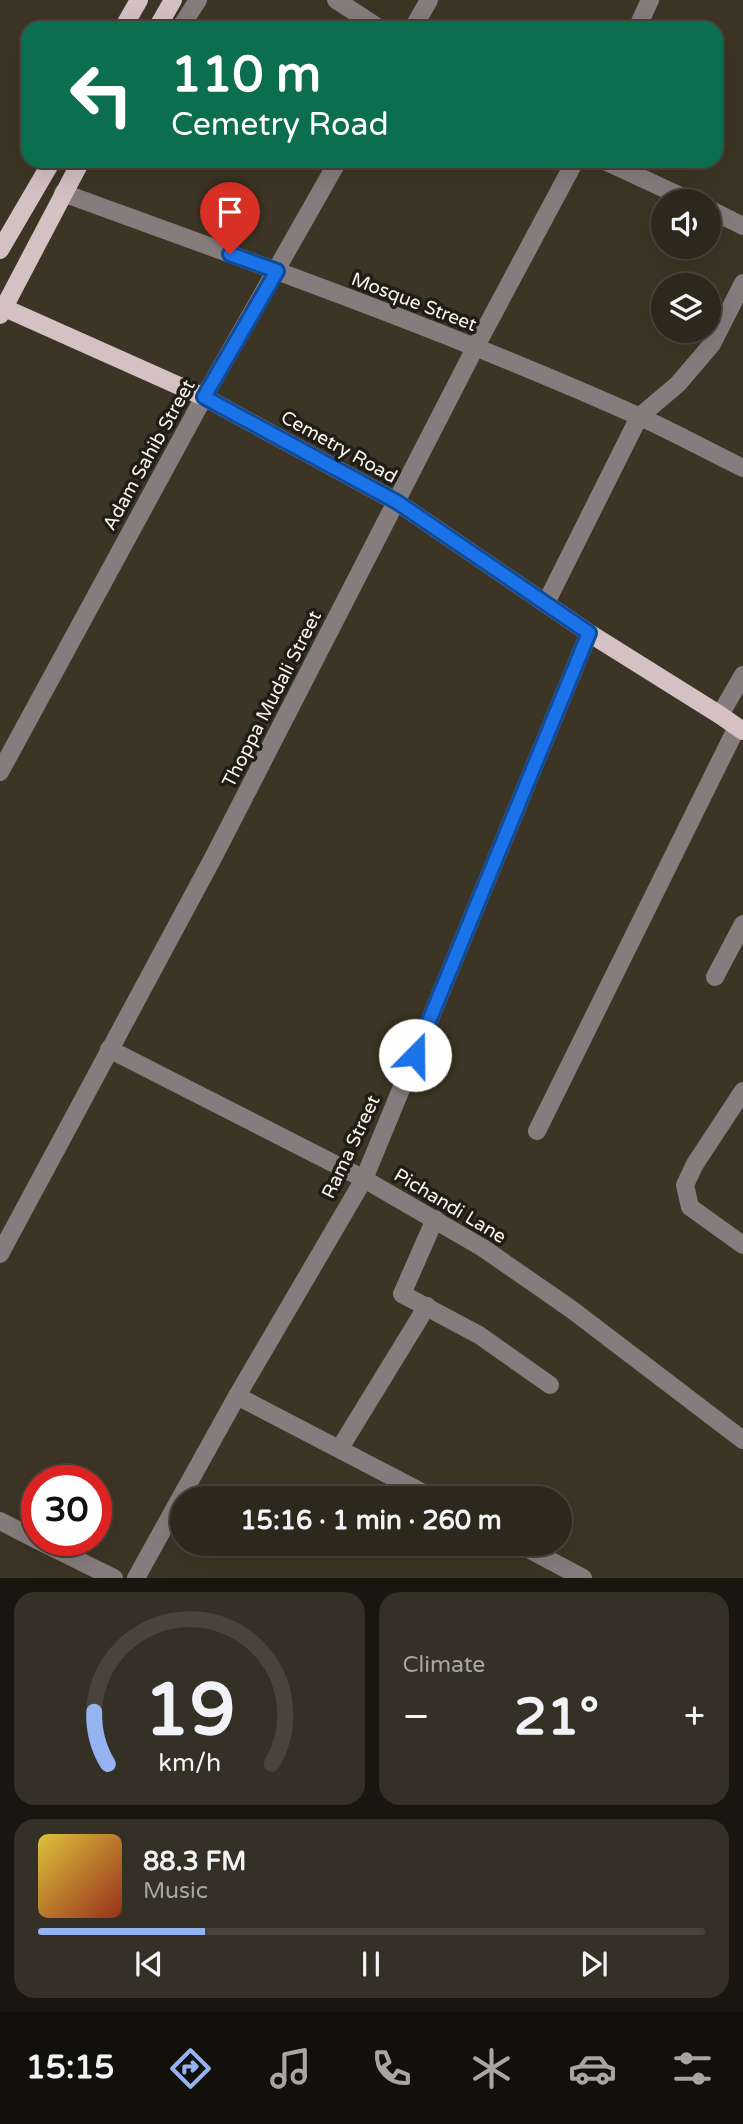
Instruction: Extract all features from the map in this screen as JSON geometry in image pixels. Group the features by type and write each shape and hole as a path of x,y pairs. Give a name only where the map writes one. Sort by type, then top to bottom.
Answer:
{"main road":[{"path":"127,21 139,0"},
{"path":"161,21 173,0"},
{"path":"0,250 48,168"},
{"path":"2,310 77,168"},
{"name":"Cemetry Road","path":"2,310 204,397 397,502 589,633 740,729"}],"street":[{"path":"184,21 198,0"},
{"path":"336,0 368,21"},
{"path":"417,21 429,0"},
{"path":"640,21 649,0"},
{"name":"Adam Sahib Street","path":"0,772 204,397 334,168"},
{"name":"Thoppa Mudali Street","path":"0,1254 213,858 475,348 571,168"},
{"path":"621,168 666,189"},
{"name":"Mosque Street","path":"63,193 277,271 475,348 639,417 743,468"},
{"path":"721,215 743,226"},
{"path":"546,603 639,417 677,384 712,344 743,283"},
{"name":"Rama Street","path":"136,1578 237,1396 363,1179 589,633"},
{"path":"720,715 743,675"},
{"path":"537,1130 740,729"},
{"path":"715,977 743,924"},
{"name":"Pichandi Lane","path":"109,1049 363,1179 483,1248 571,1309 743,1440"},
{"path":"743,1091 695,1164 685,1185 690,1208 743,1245"},
{"path":"435,1219 401,1294 479,1335 550,1385"},
{"path":"340,1448 427,1306"},
{"path":"237,1396 411,1486"},
{"path":"0,1521 21,1532"},
{"path":"69,1556 114,1578"},
{"path":"542,1556 583,1578"}],"route":[{"path":"230,254 277,271 204,397 397,502 589,633 415,1055"}]}
